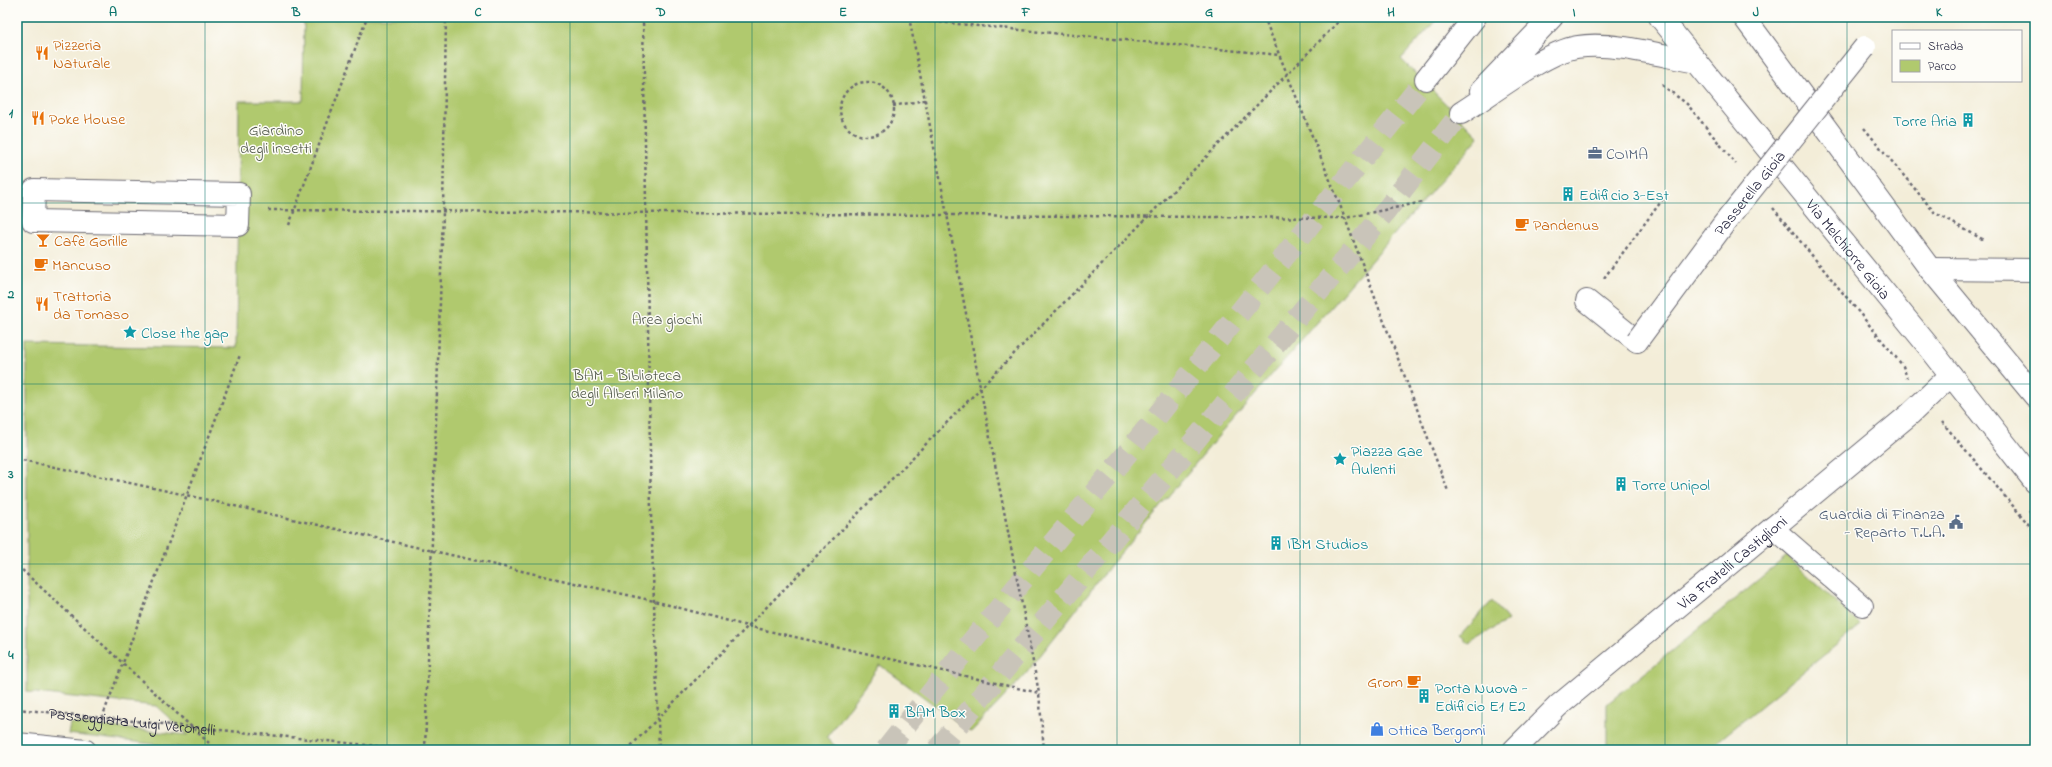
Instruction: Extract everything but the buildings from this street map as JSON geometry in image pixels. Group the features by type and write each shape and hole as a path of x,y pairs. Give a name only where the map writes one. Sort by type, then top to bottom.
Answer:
{"street":[{"path":"1426,79 1475,17"},
{"path":"1552,17 1462,113 1538,64 1576,47 1605,46 1697,62"},
{"name":"Via Melchiorre Gioia","path":"1660,17 1951,375 2035,482"},
{"path":"1744,17 1930,269 2035,396"},
{"name":"Passerella Gioia","path":"1587,301 1637,341 1723,225 1865,47"},
{"path":"34,190 238,194 238,209 238,225 34,221 34,190"},
{"path":"1930,269 2035,270"},
{"name":"Via Fratelli Castiglioni","path":"1514,750 1558,706 1910,414 1951,375"}],"lane":[{"path":"1772,527 1863,606"},
{"path":"17,743 86,750"}],"path":[{"path":"289,225 367,17"},
{"path":"425,750 443,212 446,17"},
{"path":"643,17 654,601 659,750"},
{"path":"886,17 909,18 1280,55"},
{"path":"1264,17 1345,218 1448,492"},
{"path":"627,750 1343,17"},
{"path":"909,18 1039,693 1044,750"},
{"path":"861,82 871,82 879,85 892,98 893,106 894,114 890,122 878,133 871,135 854,133 847,127 842,119 840,110 842,100 846,92 861,82"},
{"path":"1659,83 1687,104 1738,166"},
{"path":"893,106 925,100"},
{"path":"1860,124 1935,213 1996,246 2013,269"},
{"path":"1587,301 1663,199"},
{"path":"238,209 294,211 647,212 948,216 1345,218 1423,202"},
{"path":"1768,203 1903,366 1907,386"},
{"path":"102,718 240,355"},
{"path":"1940,420 2035,532"},
{"path":"17,459 186,495 432,552 654,601 747,626 1039,693"},
{"path":"17,568 20,568 209,744"},
{"name":"Passeggiata Luigi Veronelli","path":"17,709 415,750"}],"green space":[{"name":"BAM - Biblioteca degli Alberi Milano","path":"304,17 1439,17 1401,59 1479,137 1221,433 1115,560 1025,675 971,732 880,665 826,738 840,750 202,750 68,734 70,723 188,735 156,706 27,692 27,345 236,348 239,101 303,101"},
{"path":"1787,556 1861,625 1707,750 1607,750 1607,704"},
{"path":"1492,601 1508,620 1469,644 1460,636"}],"tunnel":[{"path":"886,750 969,645 1134,445 1426,79"},
{"path":"937,750 1385,212 1461,113"}],"place":[{"name":"Pizzeria Naturale","path":"42,53"},
{"name":"Poke House","path":"38,118"},
{"name":"Torre Aria","path":"1968,120"},
{"name":"COIMA","path":"1595,153"},
{"name":"Edificio 3-Est","path":"1568,194"},
{"name":"Pandenus","path":"1522,224"},
{"name":"Cafè Gorille","path":"43,240"},
{"name":"Mancuso","path":"41,264"},
{"name":"Trattoria da Tomaso","path":"42,304"},
{"name":"Close the gap","path":"130,332"},
{"name":"Piazza Gae Aulenti","path":"1340,459"},
{"name":"Torre Unipol","path":"1621,484"},
{"name":"Guardia di Finanza - Reparto T.L.A.","path":"1956,522"},
{"name":"IBM Studios","path":"1276,543"},
{"name":"Grom","path":"1414,681"},
{"name":"Porta Nuova - Edificio E1 E2","path":"1424,696"},
{"name":"BAM Box","path":"894,711"},
{"name":"Ottica Bergomi","path":"1377,729"}],"park label":[{"name":"Giardino degli insetti","path":"276,138"},
{"name":"Area giochi","path":"667,318"}]}
